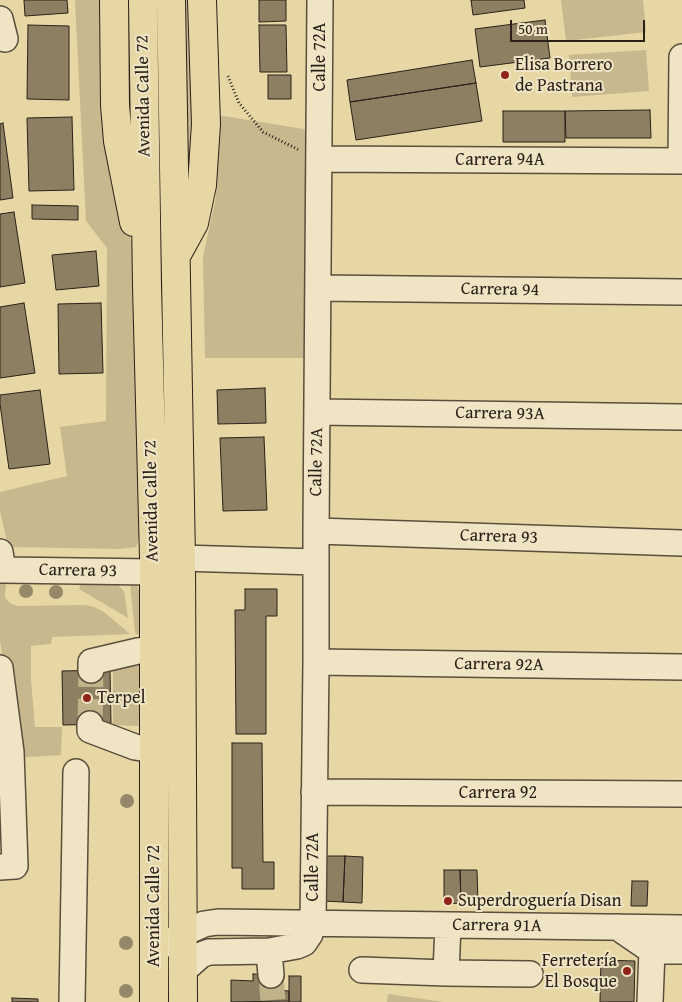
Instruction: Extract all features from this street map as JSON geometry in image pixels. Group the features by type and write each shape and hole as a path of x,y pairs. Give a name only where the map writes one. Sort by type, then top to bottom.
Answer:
{"main road":[{"path":"114,0 115,105 118,141 147,286"},
{"name":"Avenida Calle 72","path":"143,0 154,572 154,1002"},
{"name":"Avenida Calle 72","path":"171,0 181,558 183,1002"},
{"path":"176,258 194,224 202,185 206,124 202,0"}],"street":[{"name":"Calle 72A","path":"313,923 320,0"},
{"path":"682,57 682,161"},
{"name":"Carrera 94A","path":"319,159 682,161"},
{"name":"Carrera 94","path":"318,288 682,292"},
{"name":"Carrera 93A","path":"317,412 682,417"},
{"name":"Carrera 93","path":"316,530 682,543"},
{"path":"181,558 316,562"},
{"name":"Carrera 93","path":"1,561 154,572"},
{"path":"91,670 91,662 138,650 154,649"},
{"name":"Carrera 92A","path":"316,662 682,668"},
{"path":"0,668 11,752 7,866"},
{"path":"90,724 90,730 136,747 154,750"},
{"path":"72,1002 76,772"},
{"name":"Carrera 92","path":"314,792 682,794"},
{"name":"Carrera 91A","path":"154,954 184,933 211,923 682,928"},
{"path":"183,971 201,955 209,952 270,963 304,943 310,934 313,923"},
{"path":"446,973 448,925"},
{"path":"617,927 652,951 682,951"},
{"path":"650,1002 652,951"},
{"path":"362,970 530,974"}],"path":[{"path":"227,74 239,103 263,132 319,159"}],"shaded area":[{"path":"75,0 102,0 108,152 135,256 141,534 136,547 119,549 14,547 7,542 0,511 0,492 67,476 60,427 106,421 107,248 86,221"},
{"path":"184,0 191,0 193,162 188,167"},
{"path":"561,0 643,0 646,32 566,41"},
{"path":"646,50 649,91 572,97 569,55"},
{"path":"218,115 309,130 310,358 205,358 203,257 216,197"},
{"path":"6,582 5,597 10,603 17,606 85,605 94,607 104,612 130,634 52,637 51,644 31,646 31,680 35,727 62,727 61,755 15,758 0,639 0,583"},
{"path":"112,582 124,591 128,618 79,589 81,584"},
{"path":"130,583 136,583 142,597 141,632 138,635 135,633"},
{"path":"113,665 139,665 139,726 113,725"},
{"path":"388,994 443,1002 387,1002"}],"building":[{"path":"24,0 67,0 68,13 25,16"},
{"path":"259,0 286,0 286,21 259,22"},
{"path":"471,0 524,0 525,8 473,15"},
{"path":"545,20 550,58 480,67 475,29"},
{"path":"28,25 69,26 69,100 27,99"},
{"path":"259,25 286,25 287,72 260,72"},
{"path":"472,60 476,83 350,102 347,80"},
{"path":"268,75 291,75 291,99 268,99"},
{"path":"476,83 482,121 356,140 350,102"},
{"path":"650,110 651,138 566,138 565,111"},
{"path":"503,111 565,111 565,142 503,142"},
{"path":"72,117 74,190 29,191 27,118"},
{"path":"3,123 13,198 0,200 0,124"},
{"path":"32,205 78,206 78,220 32,219"},
{"path":"14,212 25,283 0,287 0,214"},
{"path":"96,251 99,286 56,290 52,255"},
{"path":"24,303 35,373 0,378 0,307"},
{"path":"101,303 103,373 59,374 58,304"},
{"path":"265,388 266,423 218,424 217,390"},
{"path":"40,390 50,464 9,469 0,395"},
{"path":"264,437 267,510 223,511 220,438"},
{"path":"245,589 277,589 277,616 266,616 266,734 236,734 235,610 245,610"},
{"name":"Terpel","path":"110,670 111,724 63,725 62,671"},
{"path":"232,743 262,743 263,862 274,862 274,889 242,889 242,868 232,868"},
{"path":"324,856 345,856 343,902 323,901"},
{"path":"345,856 363,857 362,903 343,902"},
{"path":"444,870 460,870 461,903 444,904"},
{"path":"460,870 477,870 478,903 461,903"},
{"path":"632,881 648,881 647,906 631,906"},
{"path":"601,960 635,961 634,1002 600,1002"},
{"path":"253,974 277,975 277,990 289,991 289,1001 231,1002 231,980 253,981"},
{"path":"289,976 301,976 301,1002 289,1002"},
{"path":"12,998 38,999 38,1002 12,1002"}],"tunnel":[{"path":"90,724 91,670"},
{"path":"271,975 273,1002"}],"place":[{"name":"Elisa Borrero de Pastrana","path":"505,75"},
{"name":"Terpel","path":"87,698"},
{"name":"Superdroguería Disan","path":"448,901"},
{"name":"Ferretería El Bosque","path":"627,971"}]}
